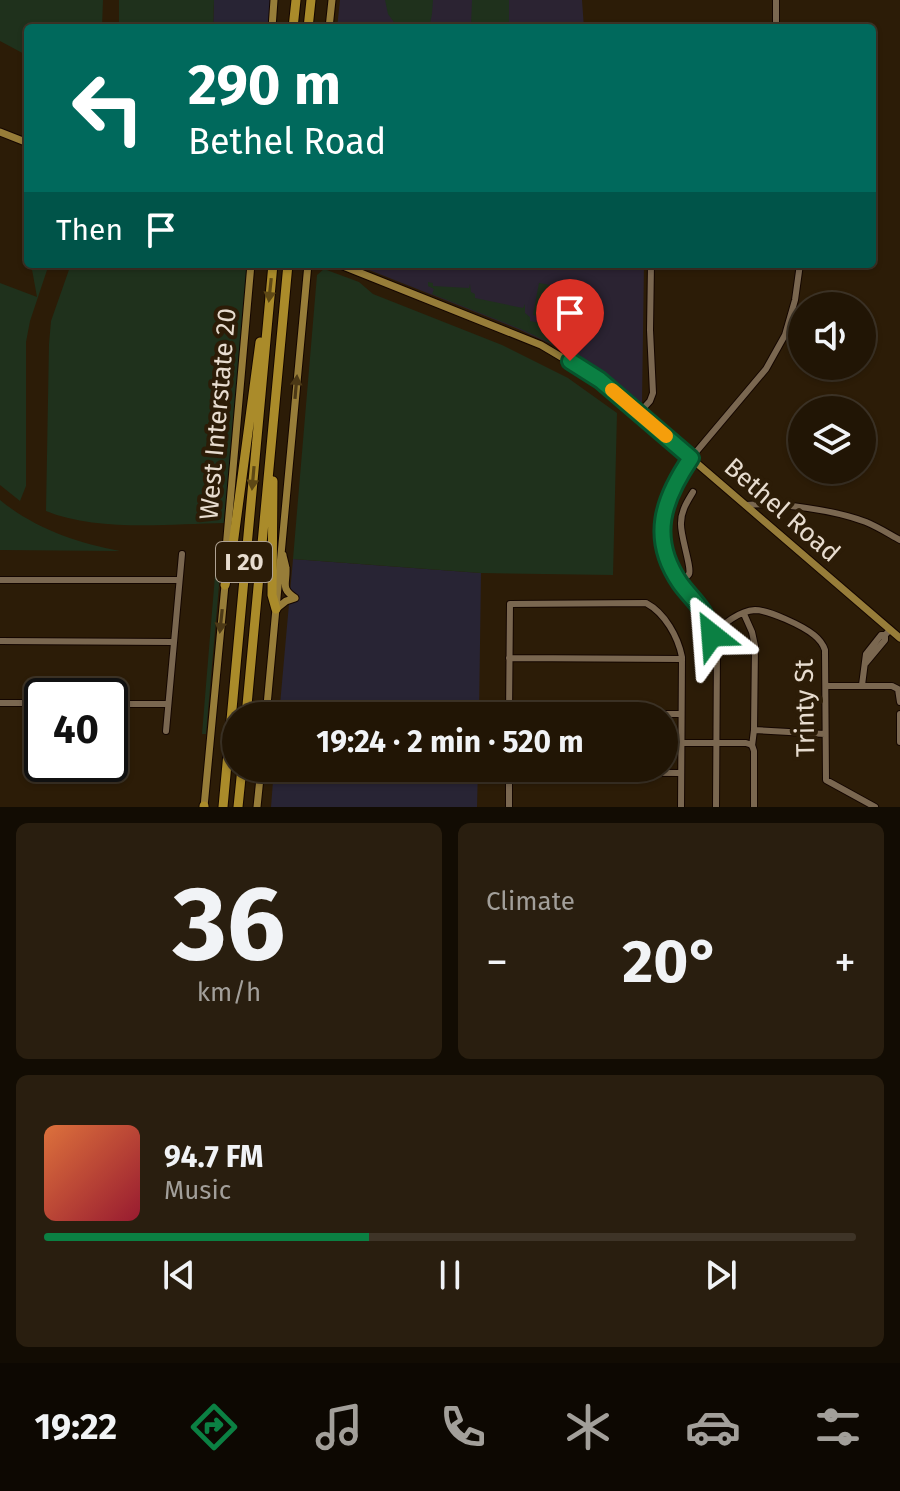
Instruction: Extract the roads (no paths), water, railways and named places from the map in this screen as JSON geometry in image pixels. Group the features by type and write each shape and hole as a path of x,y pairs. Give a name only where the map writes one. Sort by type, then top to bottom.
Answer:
{"highway":[{"path":"293,24 296,0"},
{"path":"308,24 311,0"},
{"name":"I 20","path":"223,807 273,268"},
{"name":"I 20","path":"247,702 288,268"},
{"path":"225,585 231,560 255,371 267,316"},
{"path":"272,435 275,449 272,595 276,609"},
{"path":"238,807 241,782"}],"main road":[{"path":"272,24 274,0"},
{"path":"329,24 332,0"},
{"path":"0,132 24,141"},
{"name":"West Interstate 20","path":"204,807 251,268"},
{"path":"267,702 308,268"},
{"name":"Bethel Road","path":"348,268 541,345 600,380 888,632 900,638"},
{"path":"276,609 295,598 285,588 286,568 281,549"},
{"path":"257,807 260,782"}],"street":[{"path":"776,0 776,24"},
{"path":"639,413 653,393 651,268"},
{"path":"716,807 717,648 703,611 670,565 665,549 663,521 669,495 691,458 766,369 785,335 799,268"},
{"path":"680,583 690,573 682,542 681,522 684,508 693,492"},
{"path":"746,505 764,503 835,514 867,522 900,540"},
{"path":"166,731 182,554"},
{"path":"0,580 179,580"},
{"path":"509,702 510,604 646,603 652,606 679,641 682,659 681,807"},
{"name":"Trinty St","path":"744,614 756,610 768,612 822,642 825,650 826,780 875,807"},
{"path":"712,635 723,623 744,614 752,632 755,646 754,807"},
{"path":"707,621 723,623"},
{"path":"862,685 864,665 888,632"},
{"path":"0,641 173,642"},
{"path":"509,658 682,659"},
{"path":"826,686 896,687 900,702"},
{"path":"0,703 24,703"},
{"path":"128,704 168,704"},
{"path":"900,714 900,742"},
{"path":"754,730 825,734"},
{"path":"681,743 746,743 752,746"},
{"path":"509,782 509,807"}]}
